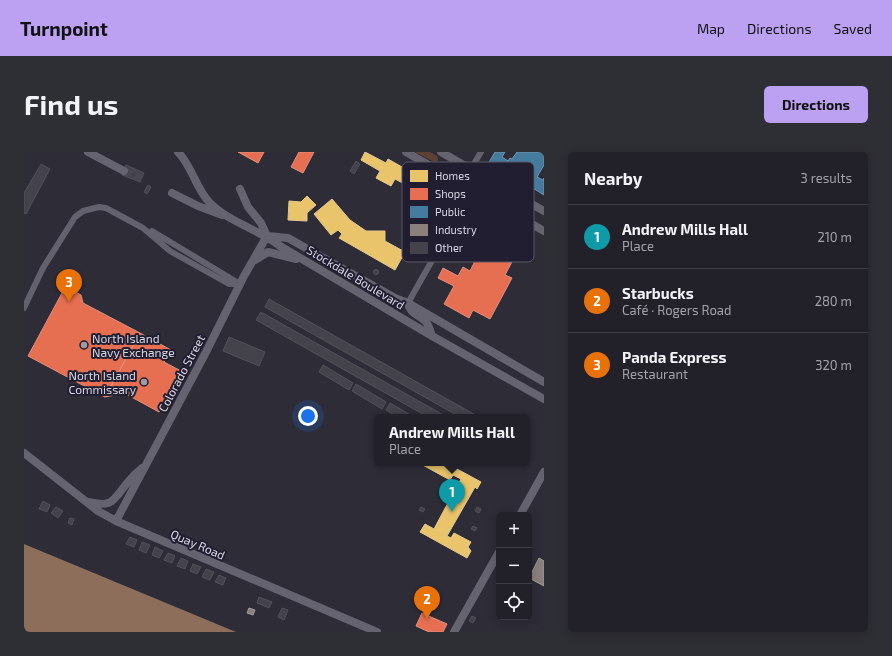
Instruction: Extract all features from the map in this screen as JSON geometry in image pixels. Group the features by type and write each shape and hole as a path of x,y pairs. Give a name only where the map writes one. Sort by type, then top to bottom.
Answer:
{"main road":[{"path":"88,152 124,171"},
{"name":"Stockdale Boulevard","path":"178,152 186,161 195,183 205,198 214,207 267,236 308,263 432,336 544,399"},
{"path":"406,152 424,162"},
{"path":"441,152 459,162"},
{"path":"240,189 248,207 261,223 267,236 288,238 395,298 408,302 544,382"},
{"path":"172,193 215,214 229,216"},
{"path":"534,205 544,211"},
{"path":"534,225 544,231"},
{"name":"Colorado Street","path":"116,521 240,284 267,236"},
{"path":"254,261 268,252 308,263"},
{"path":"408,302 409,308 413,313 427,322 432,336"},
{"name":"Quay Road","path":"24,453 85,501 116,521 378,632"},
{"path":"24,458 36,462"},
{"path":"85,501 100,505 114,501 128,482 148,462"},
{"path":"522,512 544,472"},
{"path":"454,632 496,557"}],"street":[{"path":"475,162 481,152"},
{"path":"24,308 43,268 75,216 99,207 106,208 143,228 170,251 229,284 240,284"},
{"path":"408,302 431,262"}],"shaded area":[{"path":"415,152 430,152 437,156 437,162 434,162"},
{"path":"24,544 236,632 24,632"}],"building: Homes":[{"path":"365,152 386,163 388,159 402,167 402,183 395,179 391,186 376,178 380,171 361,160"},
{"path":"307,196 316,205 307,213 307,221 288,220 289,201 301,202"},
{"path":"332,199 350,220 366,231 385,231 385,241 402,250 402,257 395,270 339,238 342,234 338,230 331,235 314,214"},
{"path":"424,466 452,466 481,482 477,489 475,487 447,536 451,538 454,533 471,542 468,547 471,551 467,558 420,532 425,524 434,529 450,499 448,498 451,492 453,493 461,479 453,475 450,480"}],"building: Shops":[{"path":"238,152 264,152 258,163"},
{"path":"299,152 314,152 303,173 291,167"},
{"path":"474,262 512,262 505,275 512,278 490,319 473,310 469,318 444,304 454,286 438,278 443,268 458,276 463,267 470,271"},
{"name":"North Island Navy Exchange","path":"72,290 81,295 83,303 140,333 105,397 28,356 62,293"},
{"name":"North Island Commissary","path":"140,333 171,350 164,362 181,371 159,412 124,393 105,397"},
{"path":"422,613 447,624 443,632 429,632 416,626"}],"building: Public":[{"path":"495,152 505,152 502,157 508,161 510,158 512,159 517,152 544,152 544,165 537,177 543,180 544,178 544,195 534,189 534,162 489,162"}],"building: Industry":[{"path":"539,558 544,561 544,586 532,580 532,572"},
{"path":"249,608 255,610 253,615 247,613"}],"building: Other":[{"path":"356,161 360,164 354,174 350,171"},
{"path":"41,164 50,169 26,214 24,213 24,193"},
{"path":"126,165 144,173 140,182 122,175"},
{"path":"148,185 151,187 147,194 144,192"},
{"path":"374,270 378,270 378,274 374,274"},
{"path":"269,299 474,414 455,414 265,307"},
{"path":"261,312 442,414 423,414 256,320"},
{"path":"229,337 265,352 259,366 223,351"},
{"path":"323,365 353,383 349,390 319,372"},
{"path":"356,384 386,402 382,409 352,391"},
{"path":"390,403 409,414 392,414 386,410"},
{"path":"43,501 50,505 47,512 39,509"},
{"path":"56,507 63,511 58,518 51,513"},
{"path":"421,507 425,509 423,512 419,510"},
{"path":"477,507 481,509 479,513 475,511"},
{"path":"70,518 74,519 72,525 68,523"},
{"path":"473,526 477,528 475,531 471,529"},
{"path":"130,537 137,540 134,547 126,544"},
{"path":"142,542 150,545 146,553 139,550"},
{"path":"155,547 163,551 159,558 152,555"},
{"path":"168,553 175,556 172,563 164,560"},
{"path":"181,558 188,561 185,569 177,566"},
{"path":"193,564 201,567 197,574 190,571"},
{"path":"206,569 214,572 210,580 202,577"},
{"path":"219,575 226,578 223,585 215,582"},
{"path":"259,597 272,602 269,608 257,603"},
{"path":"282,608 288,610 284,620 278,617"},
{"path":"472,616 476,618 473,623 469,621"}],"tunnel":[{"path":"124,171 142,179"}],"place":[{"name":"Panda Express","path":"69,302"},
{"name":"North Island Navy Exchange","path":"84,345"},
{"name":"North Island Commissary","path":"144,382"},
{"name":"Andrew Mills Hall","path":"452,512"},
{"name":"Starbucks","path":"427,619"}]}
